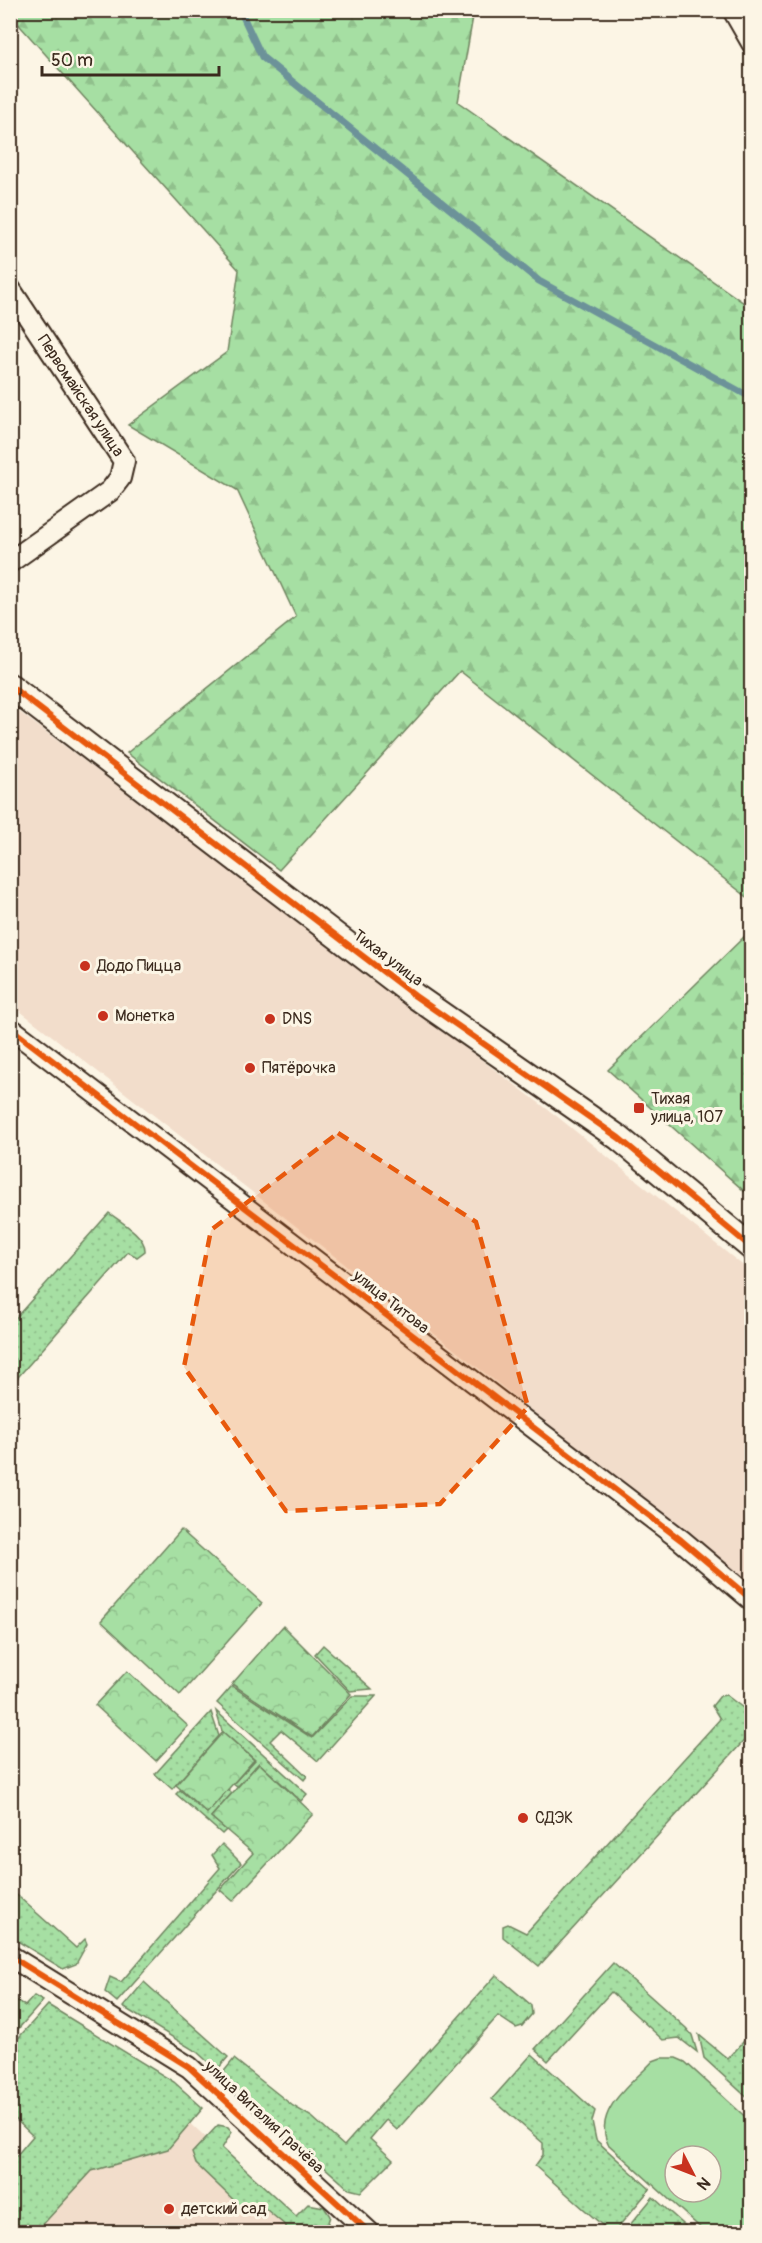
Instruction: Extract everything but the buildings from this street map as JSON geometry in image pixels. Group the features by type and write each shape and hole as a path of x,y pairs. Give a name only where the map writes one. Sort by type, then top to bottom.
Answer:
{"street":[{"path":"733,10 752,43"},
{"name":"Первомайская улица","path":"10,289 124,461 120,478 110,491 10,562"},
{"name":"Тихая улица","path":"10,686 415,996 619,1138 752,1248"},
{"name":"улица Титова","path":"10,1028 681,1540 752,1600"},
{"name":"улица Виталия Грачёва","path":"10,1956 189,2067 369,2232"}],"highlighted area":[{"path":"338,1133 476,1222 528,1407 440,1504 286,1511 184,1367 211,1230"}],"shaded area":[{"path":"10,705 559,1118 751,1272 751,1588 496,1382 11,1004"},
{"path":"119,2057 307,2231 11,2232"}],"green space":[{"path":"10,11 474,11 458,102 751,308 751,900 460,671 279,870 127,753 296,617 237,490 128,425 227,352 239,270 11,16"},
{"path":"751,930 751,1197 608,1070"},
{"path":"109,1213 137,1234 145,1251 137,1257 128,1252 11,1385 11,1323"},
{"path":"181,1530 262,1603 180,1695 101,1621"},
{"path":"283,1626 351,1694 312,1737 232,1684"},
{"path":"323,1645 372,1689 350,1691 315,1654"},
{"path":"127,1671 188,1726 156,1761 95,1705"},
{"path":"232,1686 312,1738 352,1696 376,1696 318,1761 281,1730 270,1741 307,1776 304,1780 217,1703"},
{"path":"726,1695 751,1714 751,1733 539,1966 503,1937 503,1926 508,1924 526,1933 720,1719 712,1706 720,1696"},
{"path":"216,1711 307,1794 301,1801 259,1763 237,1787 233,1784 255,1760 222,1731"},
{"path":"211,1712 219,1736 172,1789 155,1774"},
{"path":"223,1732 254,1760 207,1813 176,1785"},
{"path":"259,1763 313,1814 233,1901 220,1890 253,1853 211,1817"},
{"path":"228,1789 232,1793 211,1817 226,1830 222,1834 176,1794 180,1790 207,1813"},
{"path":"222,1844 241,1863 117,2002 105,1992 110,1977 121,1982 220,1868 212,1855"},
{"path":"10,1889 76,1948 85,1939 87,1944 76,1964 63,1969 11,1937"},
{"path":"613,1963 686,2028 692,2035 697,2052 679,2038 663,2040 611,1992 548,2061 535,2049"},
{"path":"496,1975 531,2005 532,2014 522,2026 516,2028 498,2016 397,2130 386,2120 370,2139 393,2160 361,2192 349,2189 221,2075 234,2059 293,2106 312,2117 344,2146"},
{"path":"144,1982 228,2057 217,2070 197,2052 123,2007"},
{"path":"34,1996 43,2001 11,2037 11,1997 25,2006"},
{"path":"48,2005 174,2082 203,2108 168,2149 92,2171 36,2232 11,2232 11,2162 33,2136 11,2115 11,2046"},
{"path":"751,2033 751,2073 748,2077 751,2080 751,2101 704,2058 699,2035 728,2059"},
{"path":"532,2054 595,2111 592,2121 596,2140 650,2189 614,2232 610,2232 535,2166 543,2155 543,2143 492,2099"},
{"path":"661,2058 676,2058 685,2062 751,2122 751,2232 705,2232 674,2204 723,2204 723,2144 663,2144 663,2194 608,2144 605,2120 617,2098 653,2061"},
{"path":"218,2125 228,2127 232,2132 222,2148 296,2216 308,2204 324,2207 330,2216 325,2232 286,2232 286,2226 261,2205 241,2207 196,2164 192,2153"},
{"path":"653,2197 692,2232 624,2232"}],"waterway":[{"path":"240,10 262,57 539,281 752,398"}],"cycle path":[{"path":"10,686 415,996 619,1138 752,1248"},
{"path":"10,1028 681,1540 752,1600"},
{"path":"10,1956 189,2067 369,2232"}],"place":[{"name":"Додо Пицца","path":"85,966"},
{"name":"Монетка","path":"103,1016"},
{"name":"DNS","path":"270,1019"},
{"name":"Пятёрочка","path":"250,1068"},
{"name":"Тихая улица, 107","path":"639,1108"},
{"name":"СДЭК","path":"523,1818"},
{"name":"детский сад","path":"169,2209"}]}
